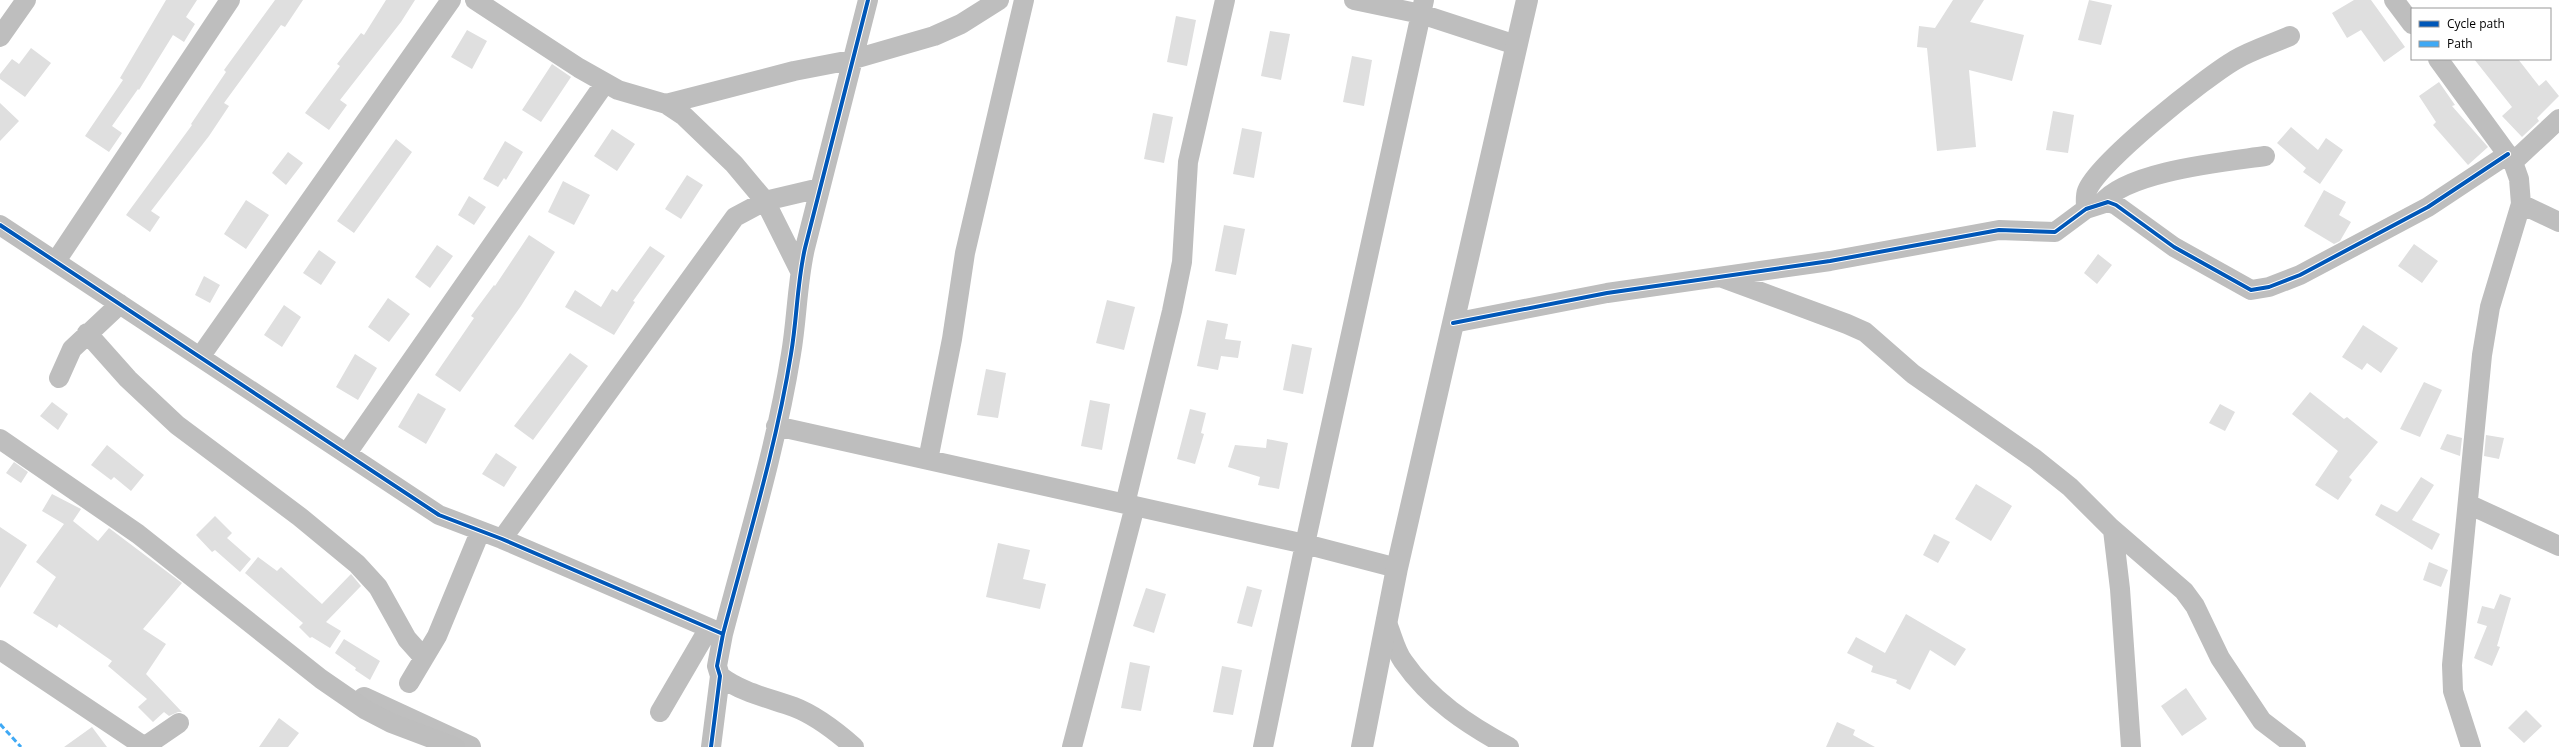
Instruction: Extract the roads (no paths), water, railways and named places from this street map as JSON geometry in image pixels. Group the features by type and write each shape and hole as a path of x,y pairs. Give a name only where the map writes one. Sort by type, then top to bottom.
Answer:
{"street":[{"path":"0,37 26,0"},
{"path":"56,261 230,0"},
{"path":"200,357 450,0"},
{"path":"475,0 605,83 618,90 666,104 707,136 765,201 800,271"},
{"path":"660,712 716,631 776,426 791,353 800,271 851,60 868,0"},
{"path":"666,104 794,71 851,60 934,36 961,24 999,0"},
{"path":"928,460 952,339 965,253 1024,0"},
{"path":"1072,747 1130,505 1182,262 1188,162 1225,0"},
{"path":"1354,0 1423,7 1516,45"},
{"path":"1362,747 1397,568 1527,0"},
{"path":"2394,0 2411,23"},
{"path":"1263,747 1305,544 1423,7"},
{"path":"2094,206 2087,190 2097,176 2130,142 2185,95 2234,60 2290,36"},
{"path":"2439,60 2510,158 2519,179 2521,204 2490,307 2482,355 2452,665 2453,691 2471,747"},
{"path":"347,453 605,83"},
{"path":"2094,206 2116,205 2174,247 2250,290 2269,287 2300,276 2428,206 2510,158 2559,118"},
{"path":"1453,323 1607,294 1830,261 1999,230 2055,232 2112,192 2151,177 2185,169 2265,156"},
{"path":"502,539 725,228 735,217 765,201 820,188"},
{"path":"2521,204 2559,222"},
{"path":"0,225 439,515 480,532 502,539 716,631"},
{"path":"1721,277 1847,324 1864,332 1913,374 2047,468 2070,487 2114,530 2184,591 2195,606 2220,658 2262,721 2296,747"},
{"path":"59,378 67,356 87,333 120,304"},
{"path":"87,333 128,379 176,425 300,517 357,564 378,587 387,607 407,639 424,658"},
{"path":"776,426 1305,544 1397,568"},
{"path":"0,439 138,534 321,679 366,710 391,723 455,747"},
{"path":"2468,504 2559,546"},
{"path":"2114,530 2120,589 2131,747"},
{"path":"409,683 437,636 480,532"},
{"path":"1386,621 1402,660 1438,700 1469,725 1509,747"},
{"path":"711,747 720,676 716,631"},
{"path":"0,650 145,747 179,723"},
{"path":"720,676 762,698 796,708 840,735 854,747"}],"waterway":[{"path":"364,698 470,747"}]}
